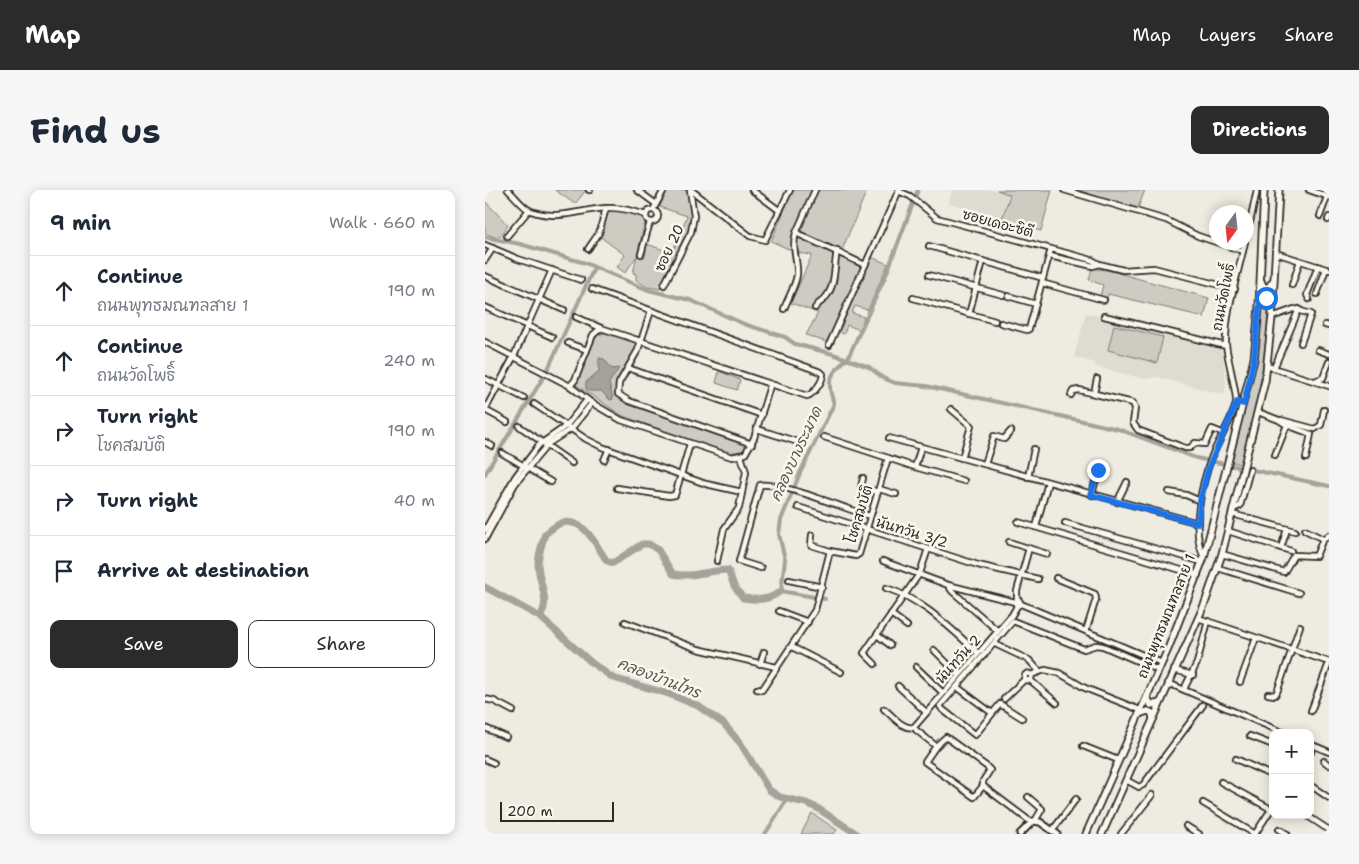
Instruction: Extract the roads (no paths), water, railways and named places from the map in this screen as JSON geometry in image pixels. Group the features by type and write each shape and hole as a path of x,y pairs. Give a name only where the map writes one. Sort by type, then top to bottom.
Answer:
{"main road":[{"name":"ถนนพุทธมณฑลสาย 1","path":"1086,834 1162,663 1203,559 1225,479 1254,359 1261,280 1264,190"},
{"name":"ถนนพุทธมณฑลสาย 1","path":"1102,834 1198,618 1222,554 1258,412 1267,366 1273,317 1279,190"},
{"path":"1261,280 1263,286 1268,288 1272,285 1275,277"},
{"path":"1259,308 1263,299 1266,298 1273,308"},
{"path":"1147,697 1151,705 1160,703"},
{"path":"1140,712 1148,711 1153,713 1153,718"}],"street":[{"path":"509,190 529,210 560,215 606,208 619,208 646,215 650,222"},
{"path":"637,190 656,204"},
{"path":"646,215 653,210 664,190"},
{"path":"691,190 750,236 765,240 790,190"},
{"name":"ซอย 20","path":"663,286 691,232 694,216 691,190"},
{"path":"752,190 780,211"},
{"path":"784,309 796,280 797,266 793,243 815,190"},
{"path":"829,345 898,190"},
{"name":"ซอยเดอะซิตี","path":"898,190 910,196 937,218 1092,260 1099,264 1130,271 1154,268 1235,289"},
{"path":"1064,190 1165,220 1198,236 1243,251"},
{"path":"1253,205 1257,190"},
{"path":"1309,190 1328,197 1327,207 1320,216"},
{"path":"1254,201 1263,203"},
{"path":"588,248 599,233 606,208"},
{"path":"507,236 529,210"},
{"path":"641,254 650,222 657,217 653,210"},
{"path":"796,233 837,250 865,265"},
{"path":"485,244 581,280"},
{"path":"929,246 983,261 1104,300"},
{"path":"485,260 493,248"},
{"path":"913,298 1028,330 1051,249"},
{"path":"815,308 829,292 833,282 837,250"},
{"name":"ถนนวัดโพธิ์","path":"1237,402 1226,346 1229,318 1243,251"},
{"path":"1276,254 1327,269 1317,294"},
{"name":"ซอยเดอะซิตี","path":"1049,256 1093,266 1099,264"},
{"path":"1292,285 1300,260"},
{"path":"969,314 983,261"},
{"path":"1309,298 1307,295 1318,266"},
{"path":"507,422 485,410 497,384 514,356 552,270"},
{"path":"929,275 1036,304"},
{"path":"485,276 564,310"},
{"path":"576,317 601,328 642,340 770,386 809,396 823,375 818,371 592,289"},
{"path":"485,307 552,337"},
{"path":"1273,317 1290,309 1299,309 1311,314 1301,343"},
{"path":"1274,368 1299,309"},
{"path":"651,311 642,340 617,389 622,399 751,444"},
{"path":"1104,316 1226,346"},
{"path":"570,386 593,335 601,328"},
{"path":"485,342 553,376 570,386 587,400 621,420 724,456 741,456"},
{"path":"568,343 587,350"},
{"path":"1318,350 1329,354"},
{"path":"1311,378 1321,380 1329,362"},
{"path":"1267,366 1329,386"},
{"path":"628,368 762,415"},
{"path":"486,379 524,398"},
{"path":"1094,393 1097,379"},
{"path":"741,456 751,444 770,386"},
{"path":"1071,395 1075,390 1133,403 1135,406 1133,423 1138,430 1185,448 1190,448 1195,442 1205,444 1212,429 1222,434"},
{"path":"485,530 506,491 544,444 566,426 587,400"},
{"path":"1065,523 1203,559 1198,523 1200,501 1208,469 1237,402 1244,404"},
{"path":"544,444 571,429 592,403"},
{"path":"534,404 595,444 706,484 742,492"},
{"path":"951,409 971,426 962,458"},
{"path":"1258,412 1279,420 1315,428 1321,425 1324,410"},
{"path":"1279,420 1311,434 1306,458"},
{"path":"1275,455 1287,425"},
{"path":"519,426 572,463"},
{"path":"757,429 801,443"},
{"path":"985,464 996,430"},
{"path":"994,436 1004,439 1011,431"},
{"path":"824,437 915,467 964,480"},
{"path":"889,438 1198,523"},
{"path":"485,442 492,446"},
{"path":"617,488 672,496 677,493 690,444"},
{"path":"915,467 921,447"},
{"path":"604,460 609,449"},
{"path":"1028,477 1034,449"},
{"path":"501,453 551,482"},
{"path":"717,562 724,529 739,508 745,472 741,456"},
{"name":"โชคสมบัติ","path":"757,689 762,690 815,610 830,550 857,556 888,458"},
{"path":"1091,495 1099,465"},
{"path":"485,539 525,468"},
{"path":"1233,511 1240,506 1250,470"},
{"path":"863,478 861,486 897,494"},
{"path":"1035,527 1048,482"},
{"path":"1117,502 1127,482"},
{"path":"761,568 739,562 760,485 763,484 801,493 870,516"},
{"path":"1169,492 1186,495 1200,501"},
{"name":"นันทวัน 3/2","path":"798,508 989,568 1038,579"},
{"path":"1233,511 1295,531"},
{"path":"1018,522 1198,575"},
{"path":"1281,548 1287,529"},
{"path":"1305,530 1323,538"},
{"path":"1228,531 1291,551"},
{"path":"813,535 811,545 830,550"},
{"path":"1222,554 1284,572 1294,554 1316,556 1323,538 1329,535"},
{"path":"1009,542 1047,554"},
{"path":"1017,603 1021,575 1029,548"},
{"path":"875,664 863,654 920,573 928,549"},
{"path":"883,561 948,584 1017,603 1162,663"},
{"path":"1218,568 1299,593"},
{"path":"1055,578 1095,594 1096,599 1086,631"},
{"path":"789,580 822,587"},
{"path":"948,584 952,591 998,631"},
{"path":"886,588 905,594 946,624 978,653"},
{"name":"นันทวัน 2","path":"915,728 998,631 1017,603"},
{"path":"779,611 808,622"},
{"path":"891,614 907,626"},
{"path":"1198,618 1329,662 1311,711"},
{"path":"1022,718 1001,703 978,734 973,734 941,708 1012,622 1015,621 1084,649 1099,645 1158,670"},
{"path":"1184,689 1193,675 1203,646 1208,621"},
{"path":"625,622 699,649 776,667"},
{"path":"1268,694 1276,695 1300,626"},
{"path":"877,635 890,645"},
{"path":"1240,682 1255,638"},
{"path":"997,645 1029,660 1039,671"},
{"path":"792,647 841,672"},
{"path":"934,650 959,675"},
{"path":"760,664 764,652"},
{"path":"916,667 943,693"},
{"path":"1174,670 1193,675"},
{"path":"1004,699 1039,671 1059,673 1085,688 1140,712"},
{"path":"1029,678 1057,703"},
{"path":"1168,683 1276,729"},
{"path":"898,686 927,712"},
{"path":"957,687 992,714"},
{"path":"485,699 494,701 513,711"},
{"path":"1126,780 1139,787 1143,785 1203,705"},
{"path":"885,709 903,726 915,728 936,746"},
{"path":"485,728 506,737"},
{"path":"945,736 989,769 983,786 974,797 925,762 945,736"},
{"path":"1251,736 1269,743"},
{"path":"1083,746 1118,760"},
{"path":"1314,746 1329,752"},
{"path":"485,759 494,762"},
{"path":"1236,759 1269,774"},
{"path":"1324,761 1329,764"},
{"path":"1221,782 1269,806"},
{"path":"983,786 1033,821 1055,832 1075,799"},
{"path":"1314,788 1329,798"},
{"path":"1121,834 1152,795"},
{"path":"1020,834 1033,821 1042,808 1028,797"},
{"path":"1203,803 1255,834 1269,813"},
{"path":"1313,819 1329,830"},
{"path":"1186,826 1199,834"},
{"path":"1279,829 1287,834"}],"waterway":[{"path":"847,360 886,275 918,190"},
{"name":"คลองบางระมาด","path":"485,237 520,244 585,263 648,290 690,300 744,324 785,337 795,344 833,354 869,367 883,378 895,383 926,386 1118,429 1196,458 1329,486"},
{"path":"485,474 547,371 594,268"},
{"name":"คลองบางระมาด","path":"825,599 781,591 785,560 779,534 781,520 800,473 834,404 830,390 832,375 845,360"},
{"name":"คลองบางระมาด","path":"540,617 543,611 544,598 538,565 539,553 545,534 561,523 569,522 583,528 607,561 613,563 642,544 649,544 658,550 673,574 687,575 728,570 734,586 743,598 763,599 772,597 781,591"},
{"name":"คลองบ้านไทร","path":"485,587 540,617 592,663 613,678 669,694 698,706 724,724 741,744 769,790 780,797 806,803 817,808 857,834"},
{"path":"765,834 788,798"}]}
